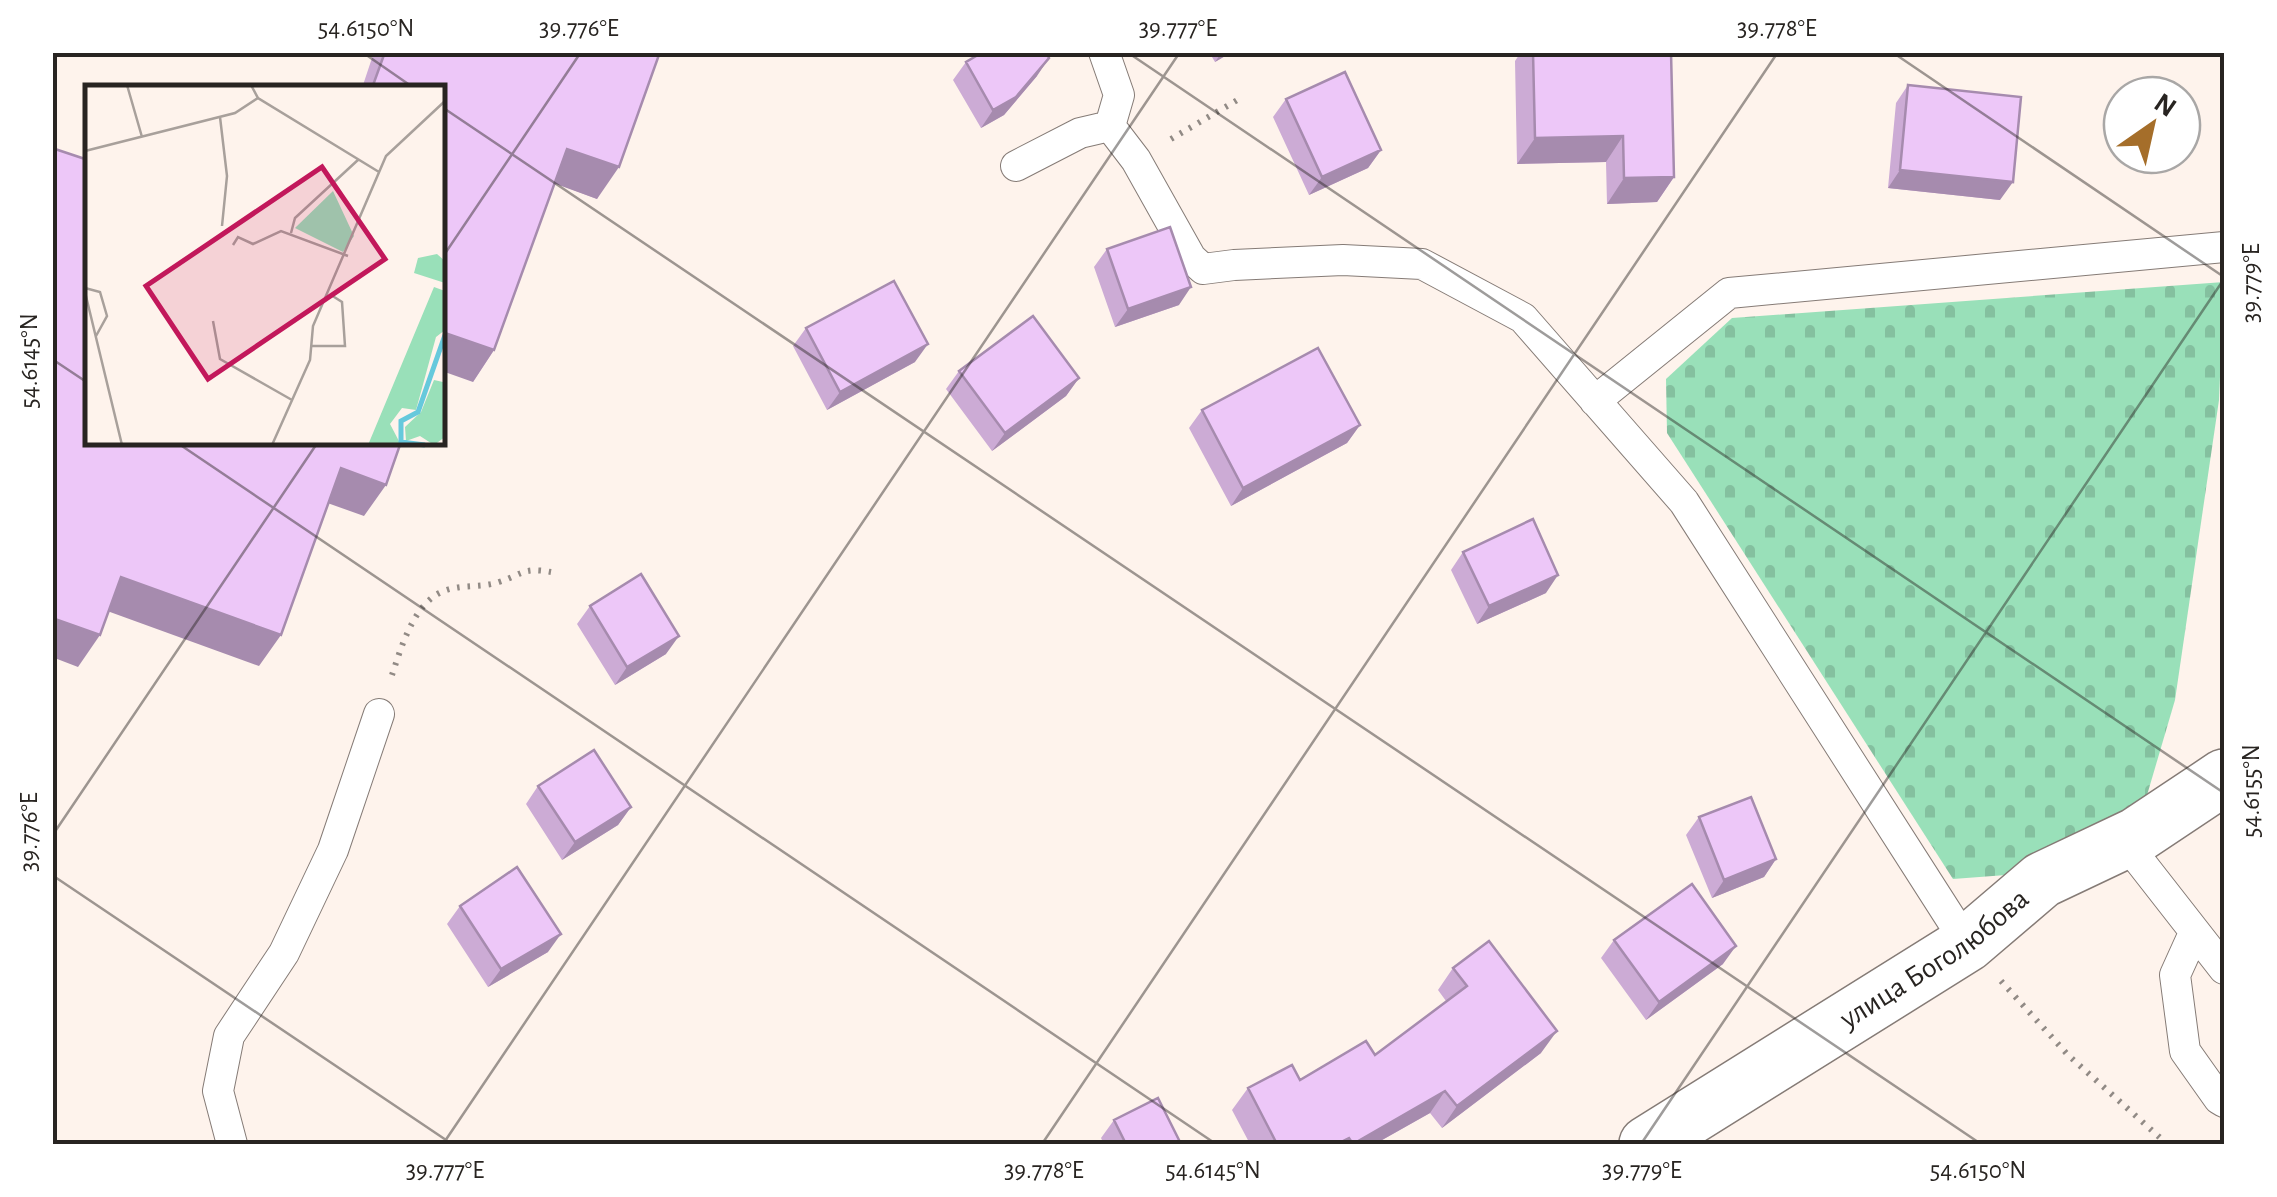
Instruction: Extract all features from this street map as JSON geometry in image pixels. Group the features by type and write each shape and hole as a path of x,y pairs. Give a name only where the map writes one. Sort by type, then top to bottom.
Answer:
{"street":[{"name":"улица Боголюбова","path":"1647,1144 1967,944 2042,880 2124,840 2224,777"}],"lane":[{"path":"1104,52 1118,95 1110,126"},
{"path":"1110,126 1136,160 1191,258 1203,268 1343,260 1422,264 1523,318 1684,502 1967,944"},
{"path":"1016,166 1080,133 1110,126"},
{"path":"1595,401 1729,294 2224,248"},
{"path":"232,1144 218,1091 230,1036 284,953 325,867 380,714"},
{"path":"2124,840 2224,969"},
{"path":"2194,933 2176,975 2185,1051 2224,1102"}],"path":[{"path":"1136,160 1239,99"},
{"path":"380,714 403,640 426,601 445,590 496,584 530,568 551,572"},
{"path":"1967,944 2068,1055 2167,1144"}],"green space":[{"path":"2224,282 2219,400 2175,700 2145,802 2006,875 1953,879 1667,433 1666,379 1732,318"}],"building":[{"path":"385,52 660,52 619,167 567,149 494,350 445,333 445,85 373,85"},
{"path":"983,52 1046,52 1049,58 1016,97 993,110 966,62"},
{"path":"1533,52 1671,52 1674,177 1624,178 1623,136 1535,138"},
{"path":"1345,72 1381,150 1322,177 1286,99"},
{"path":"1908,85 2021,97 2013,182 1900,170"},
{"path":"52,148 85,159 85,445 400,445 386,485 341,468 281,635 121,577 100,635 52,618"},
{"path":"1170,227 1191,287 1128,309 1107,249"},
{"path":"894,281 928,344 840,392 806,328"},
{"path":"1033,316 1079,378 1005,433 959,371"},
{"path":"1318,348 1360,425 1243,488 1202,410"},
{"path":"1533,519 1558,575 1489,606 1463,552"},
{"path":"641,574 679,636 627,667 590,606"},
{"path":"594,750 631,807 575,842 538,786"},
{"path":"1751,797 1776,859 1724,880 1699,817"},
{"path":"517,867 561,934 501,969 460,906"},
{"path":"1692,884 1736,946 1659,1002 1614,940"},
{"path":"1489,941 1557,1031 1457,1106 1445,1091 1353,1144 1349,1138 1337,1144 1277,1144 1248,1088 1292,1065 1300,1080 1366,1041 1375,1055 1467,986 1453,968"},
{"path":"1158,1098 1181,1144 1126,1144 1114,1120"}]}
